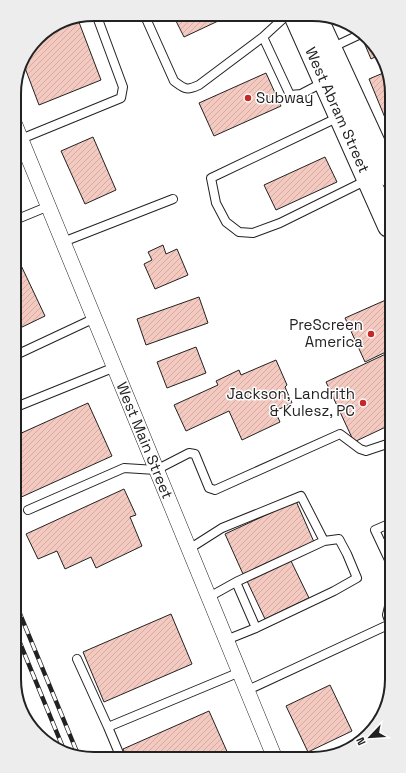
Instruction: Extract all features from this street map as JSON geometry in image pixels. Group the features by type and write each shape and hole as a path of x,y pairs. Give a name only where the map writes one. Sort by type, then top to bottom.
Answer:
{"main road":[{"name":"West Abram Street","path":"298,21 340,116 378,178"},
{"name":"West Abram Street","path":"318,22 330,49 378,178 384,200"}],"street":[{"name":"West Main Street","path":"21,139 272,752"}],"lane":[{"path":"21,139 120,98 123,87 99,21"},
{"path":"147,21 174,81 184,88 190,89 199,85 263,37 280,21"},
{"path":"330,49 357,36"},
{"path":"263,37 290,95 301,94 324,82"},
{"path":"340,116 211,178 216,203 226,222 239,232 253,233 280,223 378,178"},
{"path":"63,242 173,199"},
{"path":"21,218 49,206"},
{"path":"21,353 95,318"},
{"path":"21,404 115,367"},
{"path":"28,510 124,468 156,470 189,453 195,454 209,488 215,490 340,434 360,450 366,451 385,445"},
{"path":"190,549 222,528 300,496 324,541"},
{"path":"385,526 375,530 385,551"},
{"path":"210,598 236,582 324,541 339,539 357,578 334,591 256,628 226,640"},
{"path":"236,582 256,628"},
{"path":"248,690 385,628"},
{"path":"77,659 118,752"},
{"path":"108,727 240,672"}],"building":[{"path":"176,21 218,21 184,37"},
{"path":"79,23 101,80 39,105 25,69 33,53 53,33"},
{"path":"364,43 375,57 371,59"},
{"path":"266,73 281,106 214,136 199,103"},
{"path":"382,73 385,94 385,118 369,79"},
{"path":"93,137 116,190 85,204 61,151"},
{"path":"325,157 337,182 276,210 264,185"},
{"path":"163,245 166,254 177,249 188,275 155,289 144,264 152,260 148,252"},
{"path":"21,265 45,316 21,328"},
{"path":"199,297 208,323 146,345 137,319"},
{"name":"PreScreen America","path":"385,300 385,352 365,362 345,318"},
{"path":"196,347 206,373 167,388 157,362"},
{"name":"Jackson, Landrith & Kulesz, PC","path":"385,354 385,427 354,442 326,382"},
{"path":"276,360 287,385 285,387 292,403 275,411 280,422 242,440 229,411 186,431 174,405 218,385 216,381 239,370 241,375"},
{"path":"88,403 112,456 21,497 21,433"},
{"path":"124,489 136,515 130,517 142,546 96,568 91,557 65,569 57,551 38,559 26,534"},
{"path":"296,501 314,542 243,574 225,534"},
{"path":"291,561 309,598 265,619 247,581"},
{"path":"171,614 192,664 104,702 83,652"},
{"path":"330,685 350,727 350,732 308,752 286,706"},
{"path":"209,711 227,752 124,752 123,749"}],"railway":[{"path":"21,616 76,750"},
{"path":"21,645 61,744"}],"place":[{"name":"Subway","path":"248,98"},
{"name":"PreScreen America","path":"371,334"},
{"name":"Jackson, Landrith & Kulesz, PC","path":"363,403"}]}
